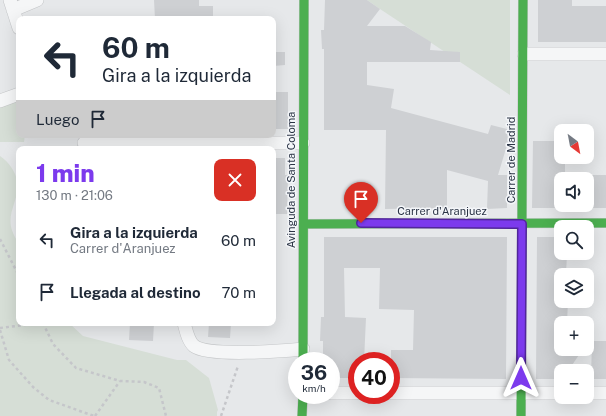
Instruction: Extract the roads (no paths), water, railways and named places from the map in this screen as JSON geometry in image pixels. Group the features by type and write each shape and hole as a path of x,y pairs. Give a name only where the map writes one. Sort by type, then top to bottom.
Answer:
{"street":[{"path":"16,19 11,5 37,0"},
{"name":"Avinguda de Santa Coloma","path":"302,352 304,0"},
{"name":"Carrer de Madrid","path":"521,416 524,54 523,0"},
{"path":"524,54 606,54"},
{"path":"0,101 16,95"},
{"path":"83,142 303,143"},
{"name":"Carrer d'Aranjuez","path":"303,224 606,223"},
{"path":"185,326 188,337 194,346 204,350 288,354"},
{"path":"400,393 554,393"},
{"path":"594,393 606,393"},
{"path":"302,404 302,416"}]}
